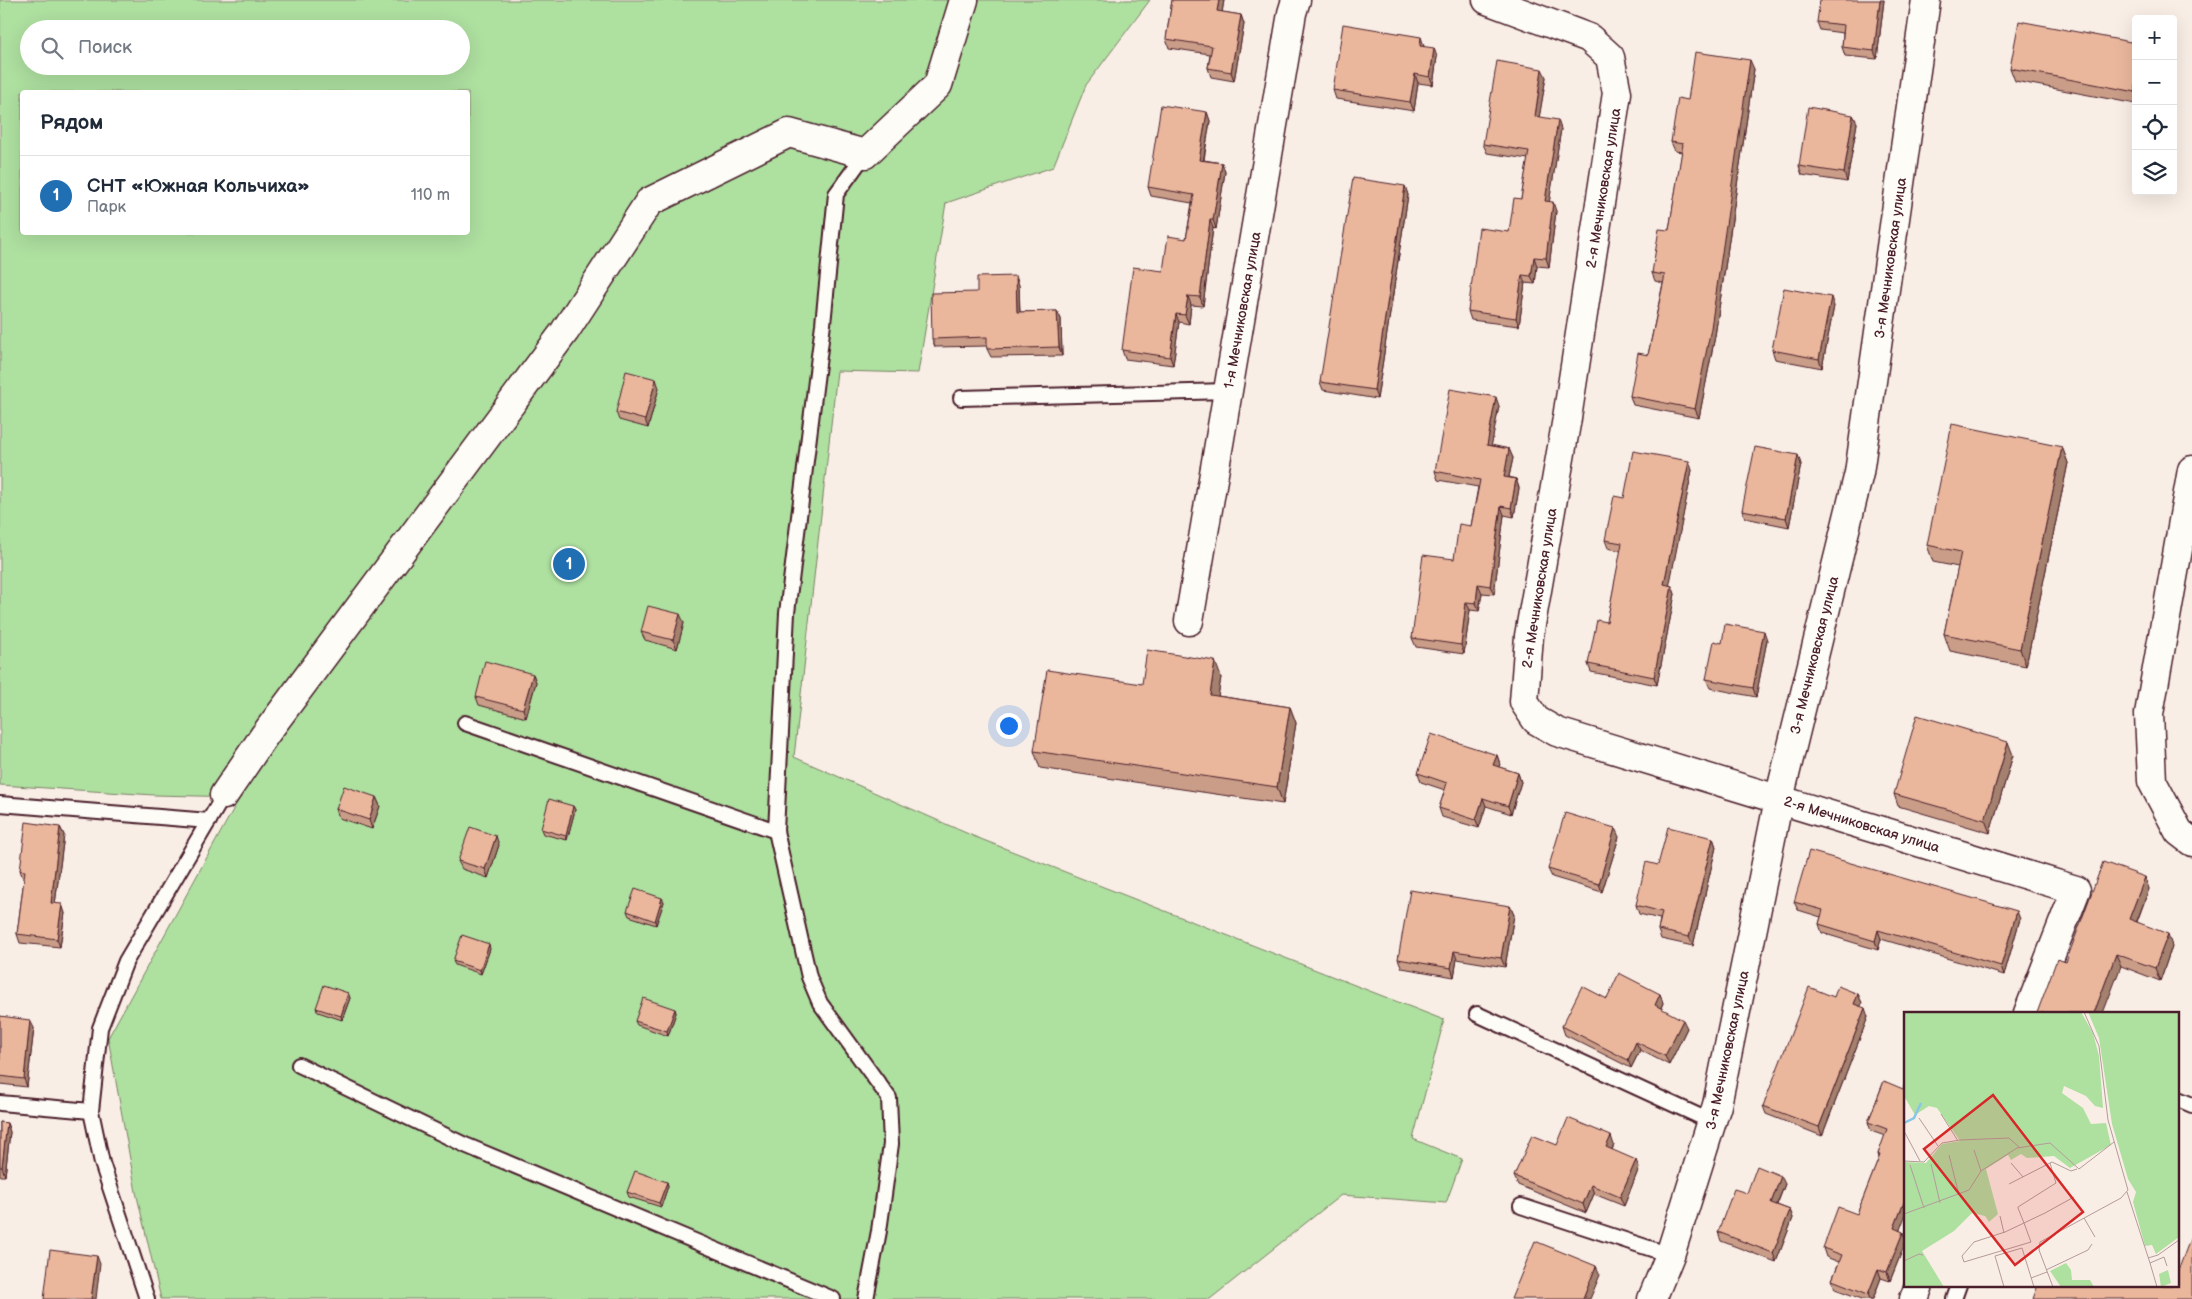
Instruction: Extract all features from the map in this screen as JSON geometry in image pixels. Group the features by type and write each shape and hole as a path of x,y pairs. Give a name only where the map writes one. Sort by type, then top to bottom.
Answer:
{"street":[{"path":"224,795 264,736 565,331 649,202 789,133 865,154 938,85 964,0"},
{"name":"1-я Мечниковская улица","path":"1190,621 1292,13 1296,0"},
{"name":"2-я Мечниковская улица","path":"1487,0 1589,38 1610,57 1617,93 1568,408 1529,636 1524,702 1536,720 1557,732 2076,890 2028,1012"},
{"name":"3-я Мечниковская улица","path":"1652,1299 1670,1255 1712,1122 1779,799 1859,473 1926,0"},
{"path":"2192,470 2149,714 2152,781 2179,832 2192,842"},
{"path":"1914,1299 1919,1286"}],"lane":[{"path":"865,154 836,194 823,324 787,613 776,831 809,978 820,1003 889,1098 891,1144 879,1231 866,1299"},
{"path":"961,398 1228,391"},
{"path":"465,723 776,831"},
{"path":"147,1299 102,1163 92,1111 100,1028 126,961 224,795"},
{"path":"0,804 209,822"},
{"path":"1477,1014 1712,1122"},
{"path":"299,1065 465,1145 833,1299"},
{"path":"2180,1100 2192,1105"},
{"path":"0,1103 92,1111"},
{"path":"1521,1206 1670,1255"},
{"path":"1954,1299 1959,1286"}],"green space":[{"path":"0,0 1150,0 1086,85 1053,167 946,203 918,373 837,371 794,757 973,836 1444,1020 1413,1139 1462,1159 1446,1203 1341,1195 1210,1299 161,1299 136,1192 108,1038 240,797 154,795 0,785"}],"building":[{"path":"1172,0 1219,0 1217,11 1241,15 1231,72 1208,68 1212,46 1166,39"},
{"path":"1820,0 1880,0 1874,51 1842,47 1844,25 1817,22"},
{"path":"2019,21 2132,42 2132,91 2010,68"},
{"path":"1343,24 1421,37 1420,46 1434,48 1430,77 1415,74 1410,102 1333,90"},
{"path":"1695,52 1750,60 1711,328 1695,409 1630,396 1638,353 1648,355 1665,275 1652,273 1659,229 1669,230 1683,144 1671,142 1678,98 1688,100"},
{"path":"1497,61 1542,69 1535,116 1558,120 1545,201 1553,202 1546,258 1534,257 1531,276 1522,275 1516,318 1468,311 1479,228 1509,232 1514,198 1521,199 1529,151 1483,144"},
{"path":"1161,105 1207,112 1199,160 1222,163 1213,220 1210,220 1200,297 1188,296 1185,315 1176,314 1170,357 1122,350 1133,267 1163,271 1168,236 1186,239 1194,195 1148,187"},
{"path":"1808,107 1853,115 1844,173 1799,166"},
{"path":"1353,178 1405,186 1374,390 1320,382"},
{"path":"1016,276 1017,312 1057,311 1059,347 987,349 987,337 932,339 931,293 977,292 977,277"},
{"path":"1784,288 1831,297 1819,359 1772,350"},
{"path":"626,371 656,379 645,420 616,412"},
{"path":"1450,389 1496,397 1487,445 1509,449 1504,477 1516,479 1511,508 1501,506 1490,586 1478,584 1476,603 1466,602 1461,645 1412,638 1423,555 1454,559 1459,524 1471,526 1480,480 1435,471"},
{"path":"1952,424 2062,447 2020,649 1944,634 1961,552 1927,545"},
{"path":"1755,447 1798,455 1786,518 1742,510"},
{"path":"1633,451 1689,461 1664,584 1672,586 1654,677 1588,664 1597,620 1607,622 1622,543 1605,540 1614,496 1624,498"},
{"path":"648,606 680,614 673,640 641,632"},
{"path":"1725,624 1764,631 1753,688 1706,679 1714,641 1722,643"},
{"path":"1147,650 1215,661 1210,695 1290,707 1277,787 1034,751 1047,670 1142,684"},
{"path":"485,661 533,674 523,709 476,697"},
{"path":"1917,715 2008,742 1985,820 1894,794"},
{"path":"1431,734 1497,755 1493,765 1518,773 1508,806 1483,798 1476,820 1439,808 1447,783 1418,773"},
{"path":"344,786 376,797 369,820 336,809"},
{"path":"549,799 573,806 566,836 541,829"},
{"path":"1565,813 1615,828 1599,884 1548,869"},
{"path":"26,822 60,827 51,903 62,904 57,939 17,934 25,871 20,870"},
{"path":"470,827 496,836 485,869 458,861"},
{"path":"1668,827 1713,838 1689,937 1658,930 1662,912 1636,905 1646,862 1658,865"},
{"path":"1809,851 2017,911 2001,966 1878,930 1875,941 1819,924 1823,910 1794,902"},
{"path":"2103,862 2145,877 2129,919 2168,934 2155,968 2116,954 2094,1012 2037,1012 2057,959 2066,962"},
{"path":"635,889 662,898 655,921 627,911"},
{"path":"1410,890 1510,906 1501,958 1454,951 1451,968 1398,959"},
{"path":"462,935 489,944 480,970 453,961"},
{"path":"1619,973 1660,994 1655,1005 1683,1020 1665,1056 1636,1042 1628,1060 1562,1026 1582,986 1607,999"},
{"path":"324,985 348,993 341,1016 316,1008"},
{"path":"1838,986 1858,994 1854,1004 1865,1008 1819,1127 1763,1106 1809,987 1834,997"},
{"path":"643,998 675,1009 667,1031 635,1021"},
{"path":"0,1016 30,1020 24,1079 0,1076"},
{"path":"1884,1081 1903,1089 1904,1086 1904,1202 1894,1228 1903,1232 1887,1272 1878,1269 1868,1294 1832,1280 1842,1255 1823,1248 1838,1207 1857,1214 1880,1155 1878,1154 1887,1129 1868,1122"},
{"path":"1568,1118 1611,1136 1606,1147 1636,1160 1620,1197 1591,1185 1583,1204 1514,1176 1532,1135 1557,1145"},
{"path":"0,1122 7,1123 2,1167 0,1167"},
{"path":"1757,1166 1781,1176 1771,1203 1790,1210 1773,1253 1718,1232 1734,1189 1747,1193"},
{"path":"635,1171 667,1182 659,1203 627,1192"},
{"path":"2192,1234 2192,1299 2033,1299 2038,1286 2180,1286 2180,1266"},
{"path":"1535,1241 1596,1266 1583,1299 1511,1299"},
{"path":"50,1250 97,1256 91,1299 44,1299"}],"place":[{"name":"СНТ «Южная Кольчиха»","path":"569,564"}]}
